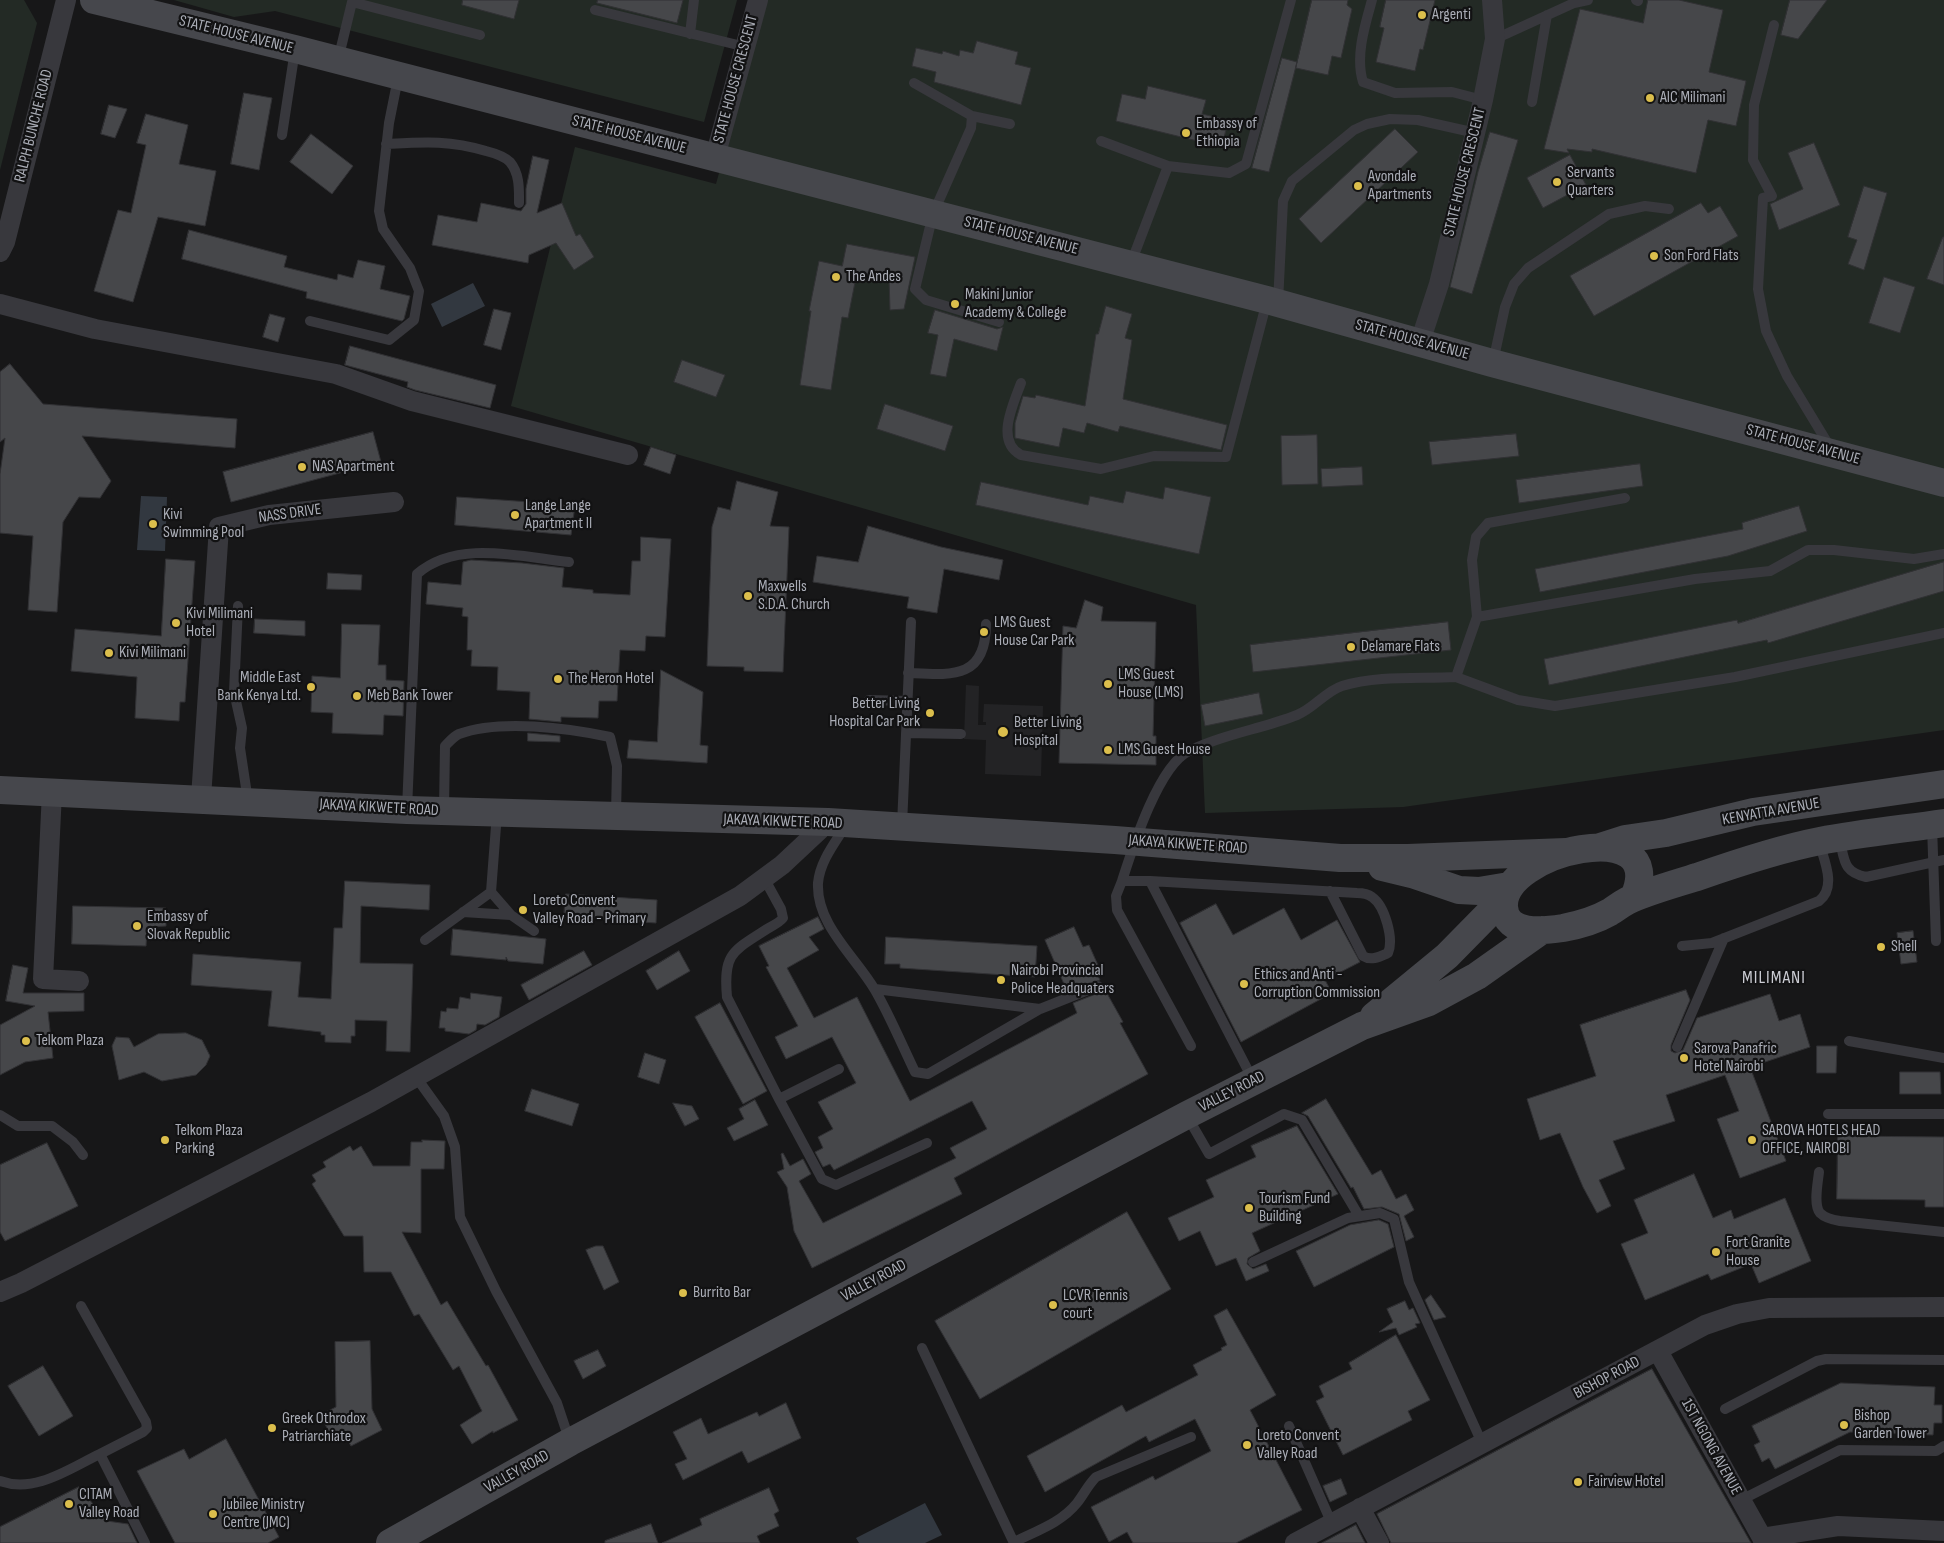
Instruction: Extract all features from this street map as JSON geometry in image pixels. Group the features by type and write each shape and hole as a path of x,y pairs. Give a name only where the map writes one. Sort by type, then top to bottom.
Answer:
{"main road":[{"name":"STATE HOUSE AVENUE","path":"94,0 167,9 338,61 1131,264 1492,363 1833,452 1944,484"},
{"name":"KENYATTA AVENUE","path":"1600,847 1625,839 1666,832 1753,812 1944,784"},
{"name":"JAKAYA KIKWETE ROAD","path":"0,790 201,798 407,810 837,823 1133,841 1340,858 1408,858 1566,852"},
{"path":"1887,793 1892,830"},
{"path":"1340,858 1416,875 1459,890 1507,892 1504,910 1508,920 1514,926 1523,929 1542,930 1588,922 1634,898 1744,861 1829,839 1938,824"},
{"path":"1566,852 1582,848 1600,847 1617,850 1630,856 1636,864 1640,880 1634,898"},
{"name":"VALLEY ROAD","path":"1362,1026 1447,956 1507,892 1535,867 1566,852"},
{"name":"VALLEY ROAD","path":"390,1543 570,1442 1187,1115 1362,1026 1429,1002 1477,976 1542,930"}],"street":[{"name":"RALPH BUNCHE ROAD","path":"0,252 66,0"},
{"name":"STATE HOUSE CRESCENT","path":"715,157 758,0"},
{"name":"STATE HOUSE CRESCENT","path":"1420,342 1439,284 1483,100 1495,39 1492,0"},
{"path":"0,304 96,329 336,374 412,401 628,455"},
{"name":"NASS DRIVE","path":"201,798 219,527 269,515 394,502"},
{"path":"52,792 43,979 79,981"},
{"path":"0,1292 47,1270 416,1077 740,896 837,823"},
{"name":"BISHOP ROAD","path":"1296,1543 1705,1326 1737,1314 1769,1308 1944,1307"},
{"name":"1ST NGONG AVENUE","path":"1658,1351 1763,1540"},
{"path":"1360,1508 1379,1543"},
{"path":"1763,1540 1838,1526 1944,1532"}],"lane":[{"path":"690,34 694,0"},
{"path":"1101,141 1168,166 1229,172 1246,164 1292,0"},
{"path":"1372,0 1362,43 1360,72 1363,82 1395,93 1452,92 1483,100"},
{"path":"1495,39 1574,3 1588,0"},
{"path":"338,61 352,1 480,35"},
{"path":"594,10 746,47"},
{"path":"1532,102 1547,15"},
{"path":"1774,25 1754,105 1753,160 1772,196 1763,198 1758,289 1766,331 1787,376 1833,452"},
{"path":"282,135 295,49"},
{"path":"310,321 389,340 414,320 419,291 410,268 383,229 380,211 386,144 398,77"},
{"path":"914,83 972,116 1010,124"},
{"path":"972,116 970,128 933,214 915,289 926,300 999,322"},
{"path":"1021,383 1008,418 1009,443 1012,450 1021,455 1101,469 1154,456 1226,457 1273,302 1283,201 1292,181 1354,130 1367,124 1390,119 1418,120 1476,133"},
{"path":"386,144 440,141 464,144 499,155 510,162 518,179 519,203"},
{"path":"1131,264 1168,166"},
{"path":"1492,363 1508,299 1514,284 1528,268 1608,214 1645,206 1669,209"},
{"path":"1456,677 1477,617 1472,560 1476,537 1488,523 1625,498"},
{"path":"1477,617 1694,579 1770,571 1808,550 1834,550 1914,560 1944,554"},
{"path":"407,810 417,574 426,566 443,558 466,554 490,554 569,562"},
{"path":"238,606 234,692 242,728 240,748 248,802"},
{"path":"902,828 911,622"},
{"path":"908,673 948,675 965,671 982,653 985,647 986,624"},
{"path":"1191,1046 1117,910 1116,896 1133,841 1168,771 1187,752 1232,734 1298,715 1340,687 1372,680 1456,677 1518,700 1555,706 1735,677 1944,633"},
{"path":"869,700 907,701"},
{"path":"444,811 445,746 458,734 496,726 576,730 610,737 616,766 616,816"},
{"path":"906,733 961,734"},
{"path":"497,812 491,892 511,915 534,931"},
{"path":"837,823 818,885 823,910 835,934 875,989 915,1072 928,1074 1040,1009 1098,986"},
{"path":"1936,941 1939,861 1938,824"},
{"path":"1829,839 1847,869 1854,875 1866,877 1939,861"},
{"path":"1682,946 1712,943 1823,898 1829,882 1829,839"},
{"path":"764,878 781,908 783,918 734,951 728,962 725,978 727,997 822,1179 836,1184 927,1144"},
{"path":"1122,881 1330,891 1357,893 1373,897 1382,910 1390,933 1392,944 1388,953 1376,958 1367,959 1363,956 1330,891"},
{"path":"1150,881 1254,1081"},
{"path":"426,940 491,892"},
{"path":"463,912 511,915"},
{"path":"1678,1047 1724,938"},
{"path":"875,989 1040,1009"},
{"path":"1848,1041 1944,1058"},
{"path":"779,1099 839,1069"},
{"path":"416,1077 444,1116 455,1147 460,1217 496,1291 557,1403 570,1442"},
{"path":"1187,1115 1209,1154 1284,1114 1302,1120 1359,1216"},
{"path":"1828,1114 1944,1114"},
{"path":"0,1115 18,1126 52,1126 74,1142 83,1154"},
{"path":"1819,1172 1817,1206 1820,1213 1828,1218 1840,1221 1944,1232"},
{"path":"1253,1262 1348,1218 1380,1213 1394,1219 1409,1282 1482,1443"},
{"path":"0,1481 19,1486 34,1484 100,1454 143,1432 147,1428 146,1422 81,1306"},
{"path":"922,1348 1014,1542 1061,1520 1078,1502 1088,1485 1096,1477 1191,1437"},
{"path":"1725,1409 1817,1361 1826,1359 1944,1360"},
{"path":"1289,1426 1332,1524"},
{"path":"1740,1500 1840,1450 1936,1451 1944,1446"},
{"path":"100,1454 145,1543"}],"shaded area":[{"path":"0,0 24,0 37,23 0,170"},
{"path":"174,0 737,0 704,122 275,11 234,17"},
{"path":"767,0 1944,0 1944,730 1403,807 1205,813 1196,605 511,406 575,147 716,184"},
{"path":"473,283 485,306 442,327 431,304"},
{"name":"Kivi Swimming Pool","path":"141,496 167,497 165,551 137,550"},
{"name":"Better Living Hospital","path":"966,685 979,686 978,725 986,725 986,722 983,722 984,704 1043,706 1041,776 985,774 986,740 964,739"},
{"path":"925,1503 942,1535 925,1543 859,1543 856,1538"}],"building":[{"path":"463,0 519,0 514,19 462,5"},
{"path":"598,0 683,0 677,23 597,3"},
{"path":"1312,0 1348,0 1347,5 1352,9 1341,58 1332,56 1328,75 1296,68"},
{"path":"1386,0 1435,0 1423,50 1420,49 1415,71 1376,62 1384,28 1380,27"},
{"name":"AIC Milimani","path":"1648,0 1679,0 1723,10 1709,72 1746,81 1736,126 1708,120 1696,173 1592,149 1592,152 1567,149 1569,153 1544,149 1580,9 1643,23"},
{"path":"1790,0 1827,0 1798,39 1781,35"},
{"path":"977,41 1018,52 1015,64 1031,68 1021,105 934,82 936,72 912,66 916,48 942,54 943,51 959,56 960,50 973,53"},
{"path":"1282,58 1297,62 1269,172 1252,168"},
{"path":"1148,86 1206,100 1202,114 1228,120 1222,147 1116,121 1122,94 1145,99"},
{"path":"244,93 272,98 259,170 231,164"},
{"path":"109,105 127,109 115,138 101,134"},
{"path":"146,114 188,125 179,164 216,171 205,226 158,217 133,302 94,291 118,210 131,213 146,145 137,143"},
{"name":"Avondale Apartments","path":"1395,129 1418,152 1321,243 1299,219"},
{"path":"1490,132 1518,140 1472,294 1450,287 1478,172"},
{"path":"311,134 353,166 332,194 290,162"},
{"path":"1814,143 1840,205 1779,230 1770,204 1803,189 1788,153"},
{"name":"Servants Quarters","path":"1570,155 1586,185 1543,208 1527,178"},
{"path":"533,156 549,160 537,213 562,203 576,236 580,234 594,257 574,270 556,243 529,255 528,263 432,245 438,215 477,222 481,203 521,211 526,204 526,189"},
{"path":"1864,186 1887,193 1864,270 1848,264 1857,240 1848,237"},
{"name":"Son Ford Flats","path":"1701,203 1708,213 1720,206 1738,236 1594,316 1570,276"},
{"path":"189,230 287,256 284,267 337,280 338,274 353,278 358,260 385,266 380,289 410,296 404,319 402,321 306,298 307,292 182,259"},
{"path":"1944,237 1944,285 1927,279"},
{"path":"847,244 915,257 904,309 890,310 889,278 857,272 848,318 842,317 831,390 800,385 811,311 809,311 819,261 842,266"},
{"path":"1884,277 1915,287 1900,333 1869,323"},
{"path":"1106,306 1132,314 1125,338 1132,340 1123,399 1227,425 1221,450 1120,426 1118,432 1087,423 1084,433 1063,428 1059,447 1015,438 1015,423 1023,396 1035,398 1036,395 1085,406 1096,334 1098,334"},
{"path":"494,309 511,313 501,350 484,345"},
{"path":"935,310 997,329 1003,327 997,351 954,339 946,377 930,374 938,335 928,333"},
{"path":"270,314 285,318 278,342 263,337"},
{"path":"350,346 496,385 490,408 415,390 407,387 408,382 345,365"},
{"path":"682,360 725,375 716,397 674,382"},
{"path":"10,364 43,404 237,419 235,448 82,436 111,481 100,498 79,497 63,522 57,612 28,610 33,536 0,533 0,474 5,438 0,442 0,372"},
{"path":"885,404 953,426 945,451 877,429"},
{"name":"NAS Apartment","path":"373,432 381,462 231,502 223,472"},
{"path":"1516,434 1519,456 1432,465 1429,442"},
{"path":"1317,435 1318,484 1282,485 1281,436"},
{"path":"651,447 676,455 670,474 644,465"},
{"path":"1640,464 1643,486 1519,503 1516,480"},
{"path":"1362,467 1363,485 1322,487 1321,469"},
{"name":"Maxwells S.D.A. Church","path":"737,481 778,492 770,526 789,527 783,672 744,671 744,667 707,666 712,527 718,507 730,510"},
{"path":"981,482 1088,505 1090,496 1123,503 1126,491 1163,499 1165,487 1211,497 1199,554 976,505"},
{"name":"Lange Lange Apartment II","path":"457,497 575,505 571,535 455,525"},
{"path":"1799,506 1807,531 1728,556 1540,592 1535,569 1743,529 1742,523"},
{"path":"868,526 941,547 1003,560 999,580 944,569 937,613 907,608 909,597 813,582 817,556 858,562"},
{"path":"641,537 671,539 665,637 646,636 645,651 620,650 617,701 599,701 598,718 561,717 561,722 529,719 530,692 497,690 498,667 471,666 472,650 467,650 468,617 462,616 463,608 426,604 428,582 461,585 463,562 471,560 564,568 562,587 593,590 593,593 630,595 632,561 640,561"},
{"path":"166,559 195,561 185,702 180,702 179,721 135,718 137,677 71,671 75,629 161,636"},
{"path":"1944,562 1944,591 1768,643 1767,640 1549,685 1544,659 1737,620 1738,623"},
{"path":"328,573 362,575 361,590 327,589"},
{"name":"LMS Guest House (LMS)","path":"1085,600 1103,607 1101,621 1156,622 1153,736 1156,736 1156,765 1059,763 1063,626 1076,628"},
{"path":"255,619 305,621 305,636 254,633"},
{"name":"Delamare Flats","path":"1448,622 1451,650 1253,672 1250,645"},
{"name":"Meb Bank Tower","path":"342,624 380,625 378,665 386,665 386,680 404,681 403,716 384,715 383,735 332,733 333,713 311,712 312,676 340,678"},
{"path":"661,670 703,692 700,745 708,746 707,763 627,758 629,740 657,742"},
{"path":"1259,693 1263,714 1205,726 1201,705"},
{"path":"528,733 560,736 560,742 528,741"},
{"path":"345,881 430,885 429,910 361,906 360,963 413,964 410,1052 386,1051 387,1021 355,1020 355,1036 351,1036 351,1043 325,1042 325,1035 321,1035 321,1032 268,1026 272,991 191,985 193,954 301,962 298,997 331,999 334,928 342,928"},
{"path":"566,894 657,900 656,923 564,917"},
{"path":"1216,904 1233,935 1284,908 1301,940 1337,920 1360,962 1325,980 1332,993 1241,1042 1180,923"},
{"path":"73,906 166,908 166,926 147,927 146,946 72,944"},
{"path":"818,917 824,929 809,937 819,950 787,968 814,1018 857,997 910,1101 1077,1013 1073,1003 1101,992 1104,988 1123,1022 1120,1023 1148,1074 954,1178 962,1194 812,1268 794,1231 787,1187 777,1172 784,1169 781,1154 783,1153 790,1166 803,1159 811,1174 799,1181 823,1223 956,1158 950,1148 987,1129 972,1101 834,1170 830,1164 823,1167 815,1152 823,1148 818,1137 833,1129 818,1102 856,1083 832,1037 786,1059 775,1037 798,1026 766,967 769,966 759,946"},
{"path":"1074,927 1083,947 1089,945 1101,972 1097,974 1100,980 1067,991 1045,940"},
{"path":"453,929 546,939 543,964 508,961 506,957 506,960 451,955"},
{"path":"1913,931 1917,962 1901,964 1897,933"},
{"name":"Nairobi Provincial Police Headquaters","path":"886,937 1037,946 1035,977 900,968 900,964 885,964"},
{"path":"584,951 592,965 529,1000 521,985"},
{"path":"679,951 690,971 657,990 646,971"},
{"path":"13,965 28,968 23,993 84,993 84,1011 48,1012 53,1058 25,1062 0,1075 0,1025 35,1006 6,1001"},
{"name":"Sarova Panafric Hotel Nairobi","path":"1686,990 1690,1000 1671,1045 1671,1051 1675,1053 1683,1050 1697,1018 1770,994 1779,1021 1800,1014 1810,1047 1750,1067 1786,1161 1740,1178 1717,1119 1739,1111 1725,1075 1666,1095 1675,1121 1613,1141 1625,1169 1599,1180 1611,1206 1597,1213 1583,1187 1560,1133 1540,1140 1527,1099 1596,1076 1580,1025"},
{"path":"471,993 502,997 499,1017 485,1025 477,1024 476,1030 469,1034 445,1031 445,1028 439,1028 441,1011 446,1012 447,1008 458,1009 460,997 470,999"},
{"path":"720,1003 767,1091 743,1104 695,1017"},
{"path":"186,1033 202,1040 210,1056 206,1065 196,1075 162,1081 144,1072 119,1080 112,1046 116,1037 129,1038 134,1047 158,1034"},
{"path":"1817,1046 1837,1046 1836,1073 1817,1073"},
{"path":"645,1053 666,1060 659,1084 638,1077"},
{"path":"1900,1072 1940,1072 1941,1094 1900,1094"},
{"path":"532,1089 579,1104 572,1126 525,1111"},
{"path":"1326,1099 1372,1175 1381,1170 1396,1199 1406,1194 1414,1210 1404,1216 1414,1237 1406,1241 1399,1214 1382,1207 1364,1209 1353,1187 1351,1188 1308,1116 1302,1113"},
{"path":"755,1100 768,1125 734,1141 727,1128 744,1119 739,1109"},
{"path":"673,1103 692,1106 699,1119 685,1126"},
{"name":"Tourism Fund Building","path":"1297,1126 1338,1194 1252,1233 1260,1251 1248,1258 1247,1264 1253,1269 1266,1264 1269,1271 1246,1281 1236,1258 1216,1266 1200,1231 1179,1241 1168,1218 1214,1197 1206,1180 1256,1157 1251,1146"},
{"path":"1838,1136 1944,1137 1944,1207 1925,1207 1925,1200 1837,1199"},
{"path":"422,1140 445,1141 444,1169 421,1169 421,1233 402,1232 441,1305 447,1301 486,1366 488,1365 518,1420 493,1433 493,1431 472,1444 460,1425 482,1411 459,1366 453,1370 419,1314 414,1316 391,1272 364,1272 363,1236 344,1236 312,1184 316,1181 312,1175 326,1167 323,1162 350,1146 353,1151 361,1146 373,1166 410,1166 411,1142 422,1142"},
{"path":"47,1143 78,1206 5,1241 0,1232 0,1165"},
{"name":"Fort Granite House","path":"1694,1174 1713,1218 1731,1210 1734,1219 1785,1198 1811,1261 1759,1283 1751,1264 1711,1280 1708,1274 1645,1300 1621,1244 1648,1233 1634,1200"},
{"name":"LCVR Tennis court","path":"1127,1212 1171,1289 980,1399 935,1321"},
{"path":"1379,1220 1388,1224 1394,1247 1314,1287 1296,1251 1350,1225"},
{"path":"596,1246 603,1246 619,1282 604,1290 586,1250"},
{"path":"1431,1295 1446,1317 1434,1320 1425,1300"},
{"path":"1405,1301 1409,1310 1413,1308 1420,1323 1415,1324 1417,1327 1399,1335 1396,1328 1379,1332 1393,1322 1387,1309"},
{"name":"Loreto Convent Valley Road","path":"1227,1309 1276,1395 1250,1410 1302,1510 1236,1543 1133,1543 1127,1532 1109,1542 1091,1507 1153,1476 1155,1480 1211,1451 1195,1419 1149,1442 1146,1436 1045,1492 1027,1456 1122,1405 1126,1412 1198,1375 1193,1365 1222,1350 1221,1348 1227,1345 1214,1316"},
{"path":"1396,1335 1430,1400 1408,1411 1412,1420 1343,1455 1316,1401 1324,1397 1319,1386 1352,1369 1349,1363"},
{"path":"370,1341 372,1409 382,1430 351,1446 345,1435 334,1441 320,1415 336,1407 335,1342"},
{"path":"598,1350 606,1366 583,1379 574,1361"},
{"path":"43,1366 73,1416 39,1436 8,1386"},
{"name":"Fairview Hotel","path":"1652,1369 1751,1543 1391,1543 1377,1514"},
{"name":"Bishop Garden Tower","path":"1841,1383 1935,1387 1934,1405 1942,1405 1942,1423 1934,1423 1933,1435 1850,1432 1775,1469 1769,1458 1762,1462 1754,1445 1760,1442 1752,1426"},
{"path":"786,1403 801,1438 748,1463 742,1451 683,1480 675,1464 687,1459 673,1432 701,1418 708,1434 757,1412 759,1416"},
{"name":"Jubilee Ministry Centre (JMC)","path":"226,1439 279,1537 268,1543 175,1543 137,1471 184,1449 189,1459"},
{"path":"1341,1479 1347,1494 1330,1502 1323,1486"},
{"name":"CITAM Valley Road","path":"79,1487 107,1521 128,1524 137,1543 0,1543 0,1527"},
{"path":"769,1488 779,1511 774,1514 779,1526 757,1536 760,1543 662,1543 702,1525 700,1519"},
{"path":"651,1524 658,1543 605,1543 605,1541"},
{"path":"1356,1525 1365,1543 1322,1543"}],"place":[{"name":"Argenti","path":"1422,15"},
{"name":"AIC Milimani","path":"1650,98"},
{"name":"Embassy of Ethiopia","path":"1186,133"},
{"name":"Servants Quarters","path":"1557,182"},
{"name":"Avondale Apartments","path":"1358,186"},
{"name":"Son Ford Flats","path":"1654,256"},
{"name":"The Andes","path":"836,277"},
{"name":"Makini Junior Academy & College","path":"955,304"},
{"name":"NAS Apartment","path":"302,467"},
{"name":"Lange Lange Apartment II","path":"515,515"},
{"name":"Kivi Swimming Pool","path":"153,524"},
{"name":"Maxwells S.D.A. Church","path":"748,596"},
{"name":"Kivi Milimani Hotel","path":"176,623"},
{"name":"LMS Guest House Car Park","path":"984,632"},
{"name":"Delamare Flats","path":"1351,647"},
{"name":"Kivi Milimani","path":"109,653"},
{"name":"The Heron Hotel","path":"558,679"},
{"name":"LMS Guest House (LMS)","path":"1108,684"},
{"name":"Middle East Bank Kenya Ltd.","path":"311,687"},
{"name":"Meb Bank Tower","path":"357,696"},
{"name":"Better Living Hospital Car Park","path":"930,713"},
{"name":"Better Living Hospital","path":"1003,732"},
{"name":"LMS Guest House","path":"1108,750"},
{"name":"Loreto Convent Valley Road - Primary","path":"523,910"},
{"name":"Embassy of Slovak Republic","path":"137,926"},
{"name":"Shell","path":"1881,947"},
{"name":"Nairobi Provincial Police Headquaters","path":"1001,980"},
{"name":"Ethics and Anti - Corruption Commission","path":"1244,984"},
{"name":"Telkom Plaza","path":"26,1041"},
{"name":"Sarova Panafric Hotel Nairobi","path":"1684,1058"},
{"name":"Telkom Plaza Parking","path":"165,1140"},
{"name":"SAROVA HOTELS HEAD OFFICE, NAIROBI","path":"1752,1140"},
{"name":"Tourism Fund Building","path":"1249,1208"},
{"name":"Fort Granite House","path":"1716,1252"},
{"name":"Burrito Bar","path":"683,1293"},
{"name":"LCVR Tennis court","path":"1053,1305"},
{"name":"Bishop Garden Tower","path":"1844,1425"},
{"name":"Greek Othrodox Patriarchiate","path":"272,1428"},
{"name":"Loreto Convent Valley Road","path":"1247,1445"},
{"name":"Fairview Hotel","path":"1578,1482"},
{"name":"CITAM Valley Road","path":"69,1504"},
{"name":"Jubilee Ministry Centre (JMC)","path":"213,1514"}],"district":[{"name":"MILIMANI","path":"1774,978"}]}
